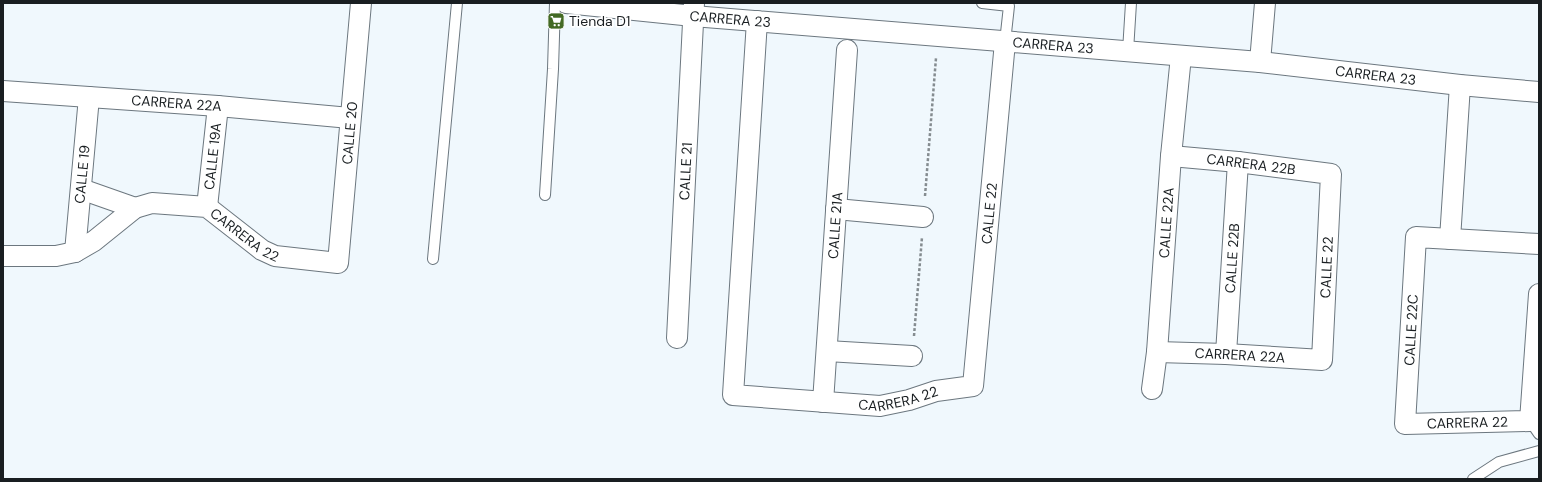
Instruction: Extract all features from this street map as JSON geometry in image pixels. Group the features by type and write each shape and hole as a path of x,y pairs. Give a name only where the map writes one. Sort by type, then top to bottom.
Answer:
{"street":[{"name":"CALLE 20","path":"338,263 361,3"},
{"name":"CARRERA 23","path":"566,3 693,10 757,21 1260,62 1539,92"},
{"path":"1260,62 1265,3"},
{"name":"CALLE 21","path":"677,338 693,10"},
{"name":"CARRERA 22","path":"757,21 733,395 880,406 909,400 936,391 973,386"},
{"name":"CALLE 22","path":"973,386 1005,42"},
{"name":"CALLE 21A","path":"823,402 847,50"},
{"name":"CALLE 22A","path":"1152,389 1157,352 1181,56"},
{"path":"1460,84 1450,239 1539,244"},
{"name":"CARRERA 22A","path":"3,90 218,106 350,118"},
{"name":"CALLE 19","path":"75,252 89,97"},
{"name":"CALLE 19A","path":"207,207 218,106"},
{"name":"CARRERA 22B","path":"1172,156 1238,162 1331,174"},
{"name":"CALLE 22B","path":"1226,354 1238,162"},
{"name":"CALLE 22","path":"1322,360 1331,174"},
{"path":"81,189 135,208"},
{"name":"CARRERA 22","path":"3,256 56,256 75,252 94,241 135,208 152,203 207,207 262,250 275,256 338,263"},
{"path":"836,209 923,217"},
{"name":"CALLE 22C","path":"1406,424 1416,237 1450,239"},
{"path":"1534,428 1539,294"},
{"path":"827,351 912,356"},
{"name":"CARRERA 22A","path":"1157,352 1226,354 1322,360"},
{"name":"CARRERA 22","path":"1406,424 1534,428"}],"lane":[{"path":"433,259 456,3"},
{"path":"545,195 553,69 555,3"},
{"path":"982,3 1009,6 1005,42"},
{"path":"1128,52 1131,3"},
{"path":"1473,479 1499,462 1539,451"}],"place":[{"name":"Tienda D1","path":"556,21"}]}
